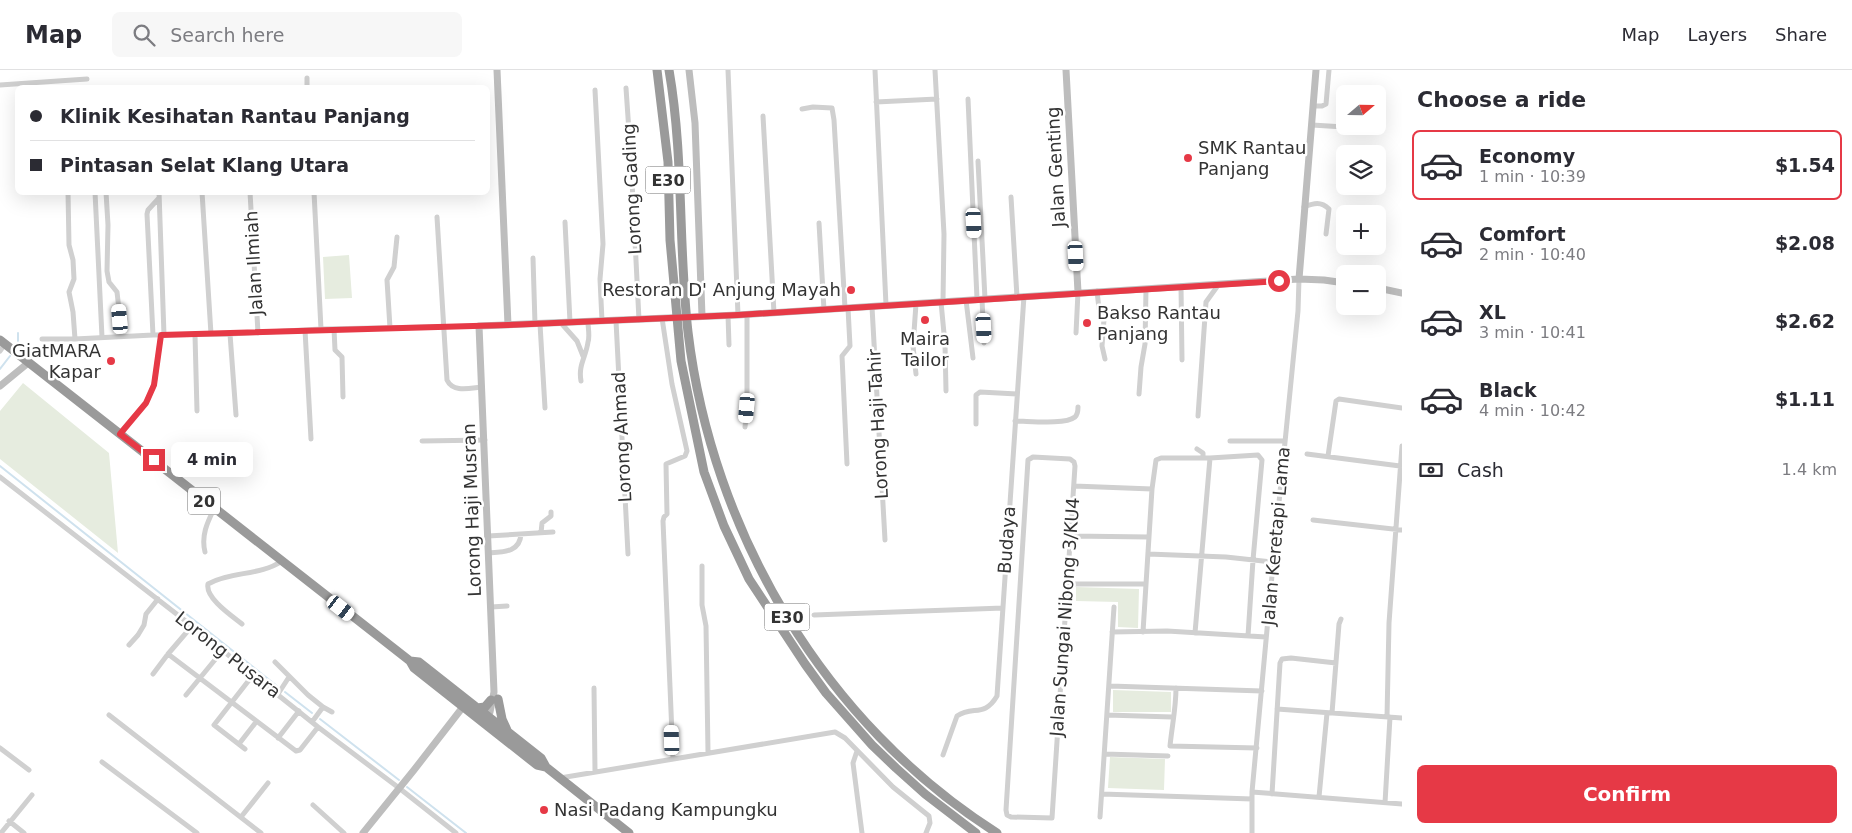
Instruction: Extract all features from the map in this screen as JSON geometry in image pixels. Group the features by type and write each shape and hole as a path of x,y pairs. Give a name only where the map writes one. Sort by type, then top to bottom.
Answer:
{"highway":[{"name":"E30","path":"657,70 668,162 670,240 678,336 692,422 704,472 724,526 749,579 815,679 872,745 917,787 976,833"},
{"name":"E30","path":"669,70 679,162 681,240 688,332 703,418 718,470 738,523 762,573 794,630 833,685 878,736 903,760 943,794 997,833"},
{"name":"20","path":"2,345 120,434 410,661 414,668 488,721 537,764 546,767 629,833"},
{"path":"477,708 485,707 495,697 508,732"},
{"name":"20","path":"465,704 477,708 488,721 508,732 541,758 546,767"}],"street":[{"path":"497,70 508,325"},
{"path":"689,70 696,123 702,316"},
{"path":"728,70 738,315"},
{"path":"874,70 886,305"},
{"path":"935,70 944,234 942,302 946,392"},
{"name":"Jalan Genting","path":"1066,70 1078,292"},
{"path":"1299,279 1316,70"},
{"path":"1313,106 1326,104 1329,70"},
{"path":"307,78 308,85"},
{"path":"0,85 87,79"},
{"name":"Lorong Gading","path":"626,88 639,320"},
{"path":"595,90 603,244 600,279 602,321"},
{"path":"876,102 937,99"},
{"path":"968,99 982,299"},
{"path":"802,109 813,107 832,108 834,120 850,346 842,356 847,464"},
{"path":"763,116 774,313"},
{"path":"1312,125 1336,126"},
{"path":"978,161 984,343"},
{"path":"68,195 69,245 73,260 74,279 69,292 75,339"},
{"path":"95,195 102,337"},
{"path":"106,195 107,271 109,282 117,292 122,336"},
{"path":"153,335 147,214 159,195"},
{"path":"120,434 146,403 154,385 163,335 159,195"},
{"path":"202,195 210,334"},
{"name":"Jalan Ilmiah","path":"250,195 258,334"},
{"path":"314,195 320,329"},
{"name":"Budaya","path":"943,755 957,716 962,713 982,710 992,704 997,696 1017,394 1020,296 1011,197"},
{"path":"1304,207 1317,203 1324,204 1329,209 1326,234"},
{"path":"437,217 448,380 454,388 482,387"},
{"path":"565,222 570,322"},
{"path":"819,223 824,310"},
{"path":"390,328 387,280 394,267 397,237"},
{"path":"533,258 545,408"},
{"path":"42,338 75,339 153,335 258,334 320,329 639,320 1299,279 1336,282"},
{"name":"Jalan Keretapi Lama","path":"1252,833 1252,796 1298,311 1299,279"},
{"path":"1198,416 1206,302 1219,284"},
{"path":"1181,286 1182,360"},
{"path":"1140,394 1141,367 1145,344 1146,289"},
{"path":"1386,290 1402,293"},
{"path":"1098,291 1098,303 1104,322 1102,346 1105,359"},
{"path":"1076,333 1078,292"},
{"path":"966,300 973,358"},
{"path":"916,304 913,346 916,374"},
{"name":"Lorong Haji Tahir","path":"872,307 885,540"},
{"path":"745,427 747,408 747,314"},
{"path":"728,315 729,345"},
{"path":"662,318 672,384 687,451 685,456 666,464 668,514 664,517 664,521 673,758"},
{"name":"Lorong Ahmad","path":"616,321 628,554"},
{"path":"581,381 583,356 589,340 588,322"},
{"path":"561,323 577,342 583,356"},
{"name":"Lorong Haji Musran","path":"479,326 497,710 488,721"},
{"path":"334,329 335,350 342,357 343,397"},
{"path":"305,330 310,439"},
{"path":"230,334 236,415"},
{"path":"195,335 197,410"},
{"path":"0,386 28,363"},
{"path":"976,424 976,395 980,392 1017,394"},
{"path":"1328,456 1336,400 1402,408"},
{"path":"1015,421 1064,421 1076,417 1078,407"},
{"path":"422,441 485,440"},
{"path":"1230,441 1285,441"},
{"path":"1385,803 1389,623 1399,530 1402,446"},
{"path":"1197,449 1203,453 1203,457"},
{"path":"1307,454 1400,466"},
{"path":"1143,632 1152,489 1156,460 1161,458 1210,458 1258,455 1261,457 1248,636"},
{"name":"Jalan Sungai Nibong 3/KU4","path":"1033,457 1070,459 1074,462 1075,466 1074,486 1066,584 1067,604 1052,818 1011,818 1007,815 1006,810 1028,460 1033,457"},
{"path":"1195,634 1210,458"},
{"name":"Lorong Pusara","path":"0,477 456,833"},
{"path":"1074,486 1152,489"},
{"path":"205,552 205,529 214,509"},
{"path":"541,533 542,523 551,516 552,512"},
{"path":"1313,520 1399,530"},
{"path":"488,536 553,532"},
{"path":"489,553 508,551 516,547 521,541 521,534"},
{"path":"1070,536 1149,537"},
{"path":"1148,554 1273,562"},
{"path":"242,624 212,597 208,591 208,584 221,578 271,567 282,561"},
{"path":"702,566 702,606 706,626 708,752"},
{"path":"1066,584 1146,584"},
{"path":"129,645 138,635 144,625 146,614 158,599"},
{"path":"491,607 507,606"},
{"path":"1100,817 1114,607"},
{"path":"814,615 1003,608"},
{"path":"1318,797 1341,619"},
{"path":"153,674 192,626"},
{"path":"1112,632 1266,637"},
{"path":"186,696 223,650"},
{"path":"168,654 296,751 300,750 318,727"},
{"path":"1272,794 1282,659 1336,662"},
{"path":"275,662 308,695 332,712"},
{"path":"245,749 214,725 253,675"},
{"path":"278,694 289,677"},
{"path":"1110,686 1262,691"},
{"path":"594,688 595,771"},
{"path":"1176,688 1176,712 1172,717 1170,746 1257,748"},
{"path":"363,833 465,704"},
{"path":"312,722 323,707"},
{"path":"1277,709 1402,718"},
{"path":"278,738 299,711"},
{"path":"108,715 261,833"},
{"path":"1107,715 1172,717"},
{"path":"239,744 256,722"},
{"path":"560,778 835,732 845,738 894,787 928,816 930,823 926,833"},
{"path":"0,748 29,770"},
{"path":"857,751 853,763 862,833"},
{"path":"1105,754 1168,756"},
{"path":"102,762 197,833"},
{"path":"242,817 268,783"},
{"path":"1102,794 1252,796 1272,794 1402,804"},
{"path":"1,833 32,795"},
{"path":"313,805 344,833"},
{"path":"10,821 24,833"}],"shaded area":[{"path":"349,255 352,298 325,299 323,257"},
{"path":"23,383 109,453 118,553 0,459 0,411"},
{"path":"1076,587 1139,589 1138,628 1118,627 1118,602 1076,601"},
{"path":"1113,690 1171,692 1171,712 1113,712"},
{"path":"1110,757 1165,759 1164,790 1108,788"}],"waterway":[{"path":"16,346 18,333"},
{"path":"0,369 10,356"},
{"path":"0,466 277,686"},
{"path":"285,692 312,713"},
{"path":"320,719 399,780"},
{"path":"407,787 466,833"}],"place":[{"name":"SMK Rantau Panjang","path":"1188,158"},
{"name":"Restoran D' Anjung Mayah","path":"851,290"},
{"name":"Maira Tailor","path":"925,320"},
{"name":"Bakso Rantau Panjang","path":"1087,323"},
{"name":"GiatMARA Kapar","path":"111,361"},
{"name":"Nasi Padang Kampungku","path":"544,810"}],"route":[{"path":"154,460 120,434 146,403 154,385 161,335 258,334 320,329 639,320 1279,281"}]}
